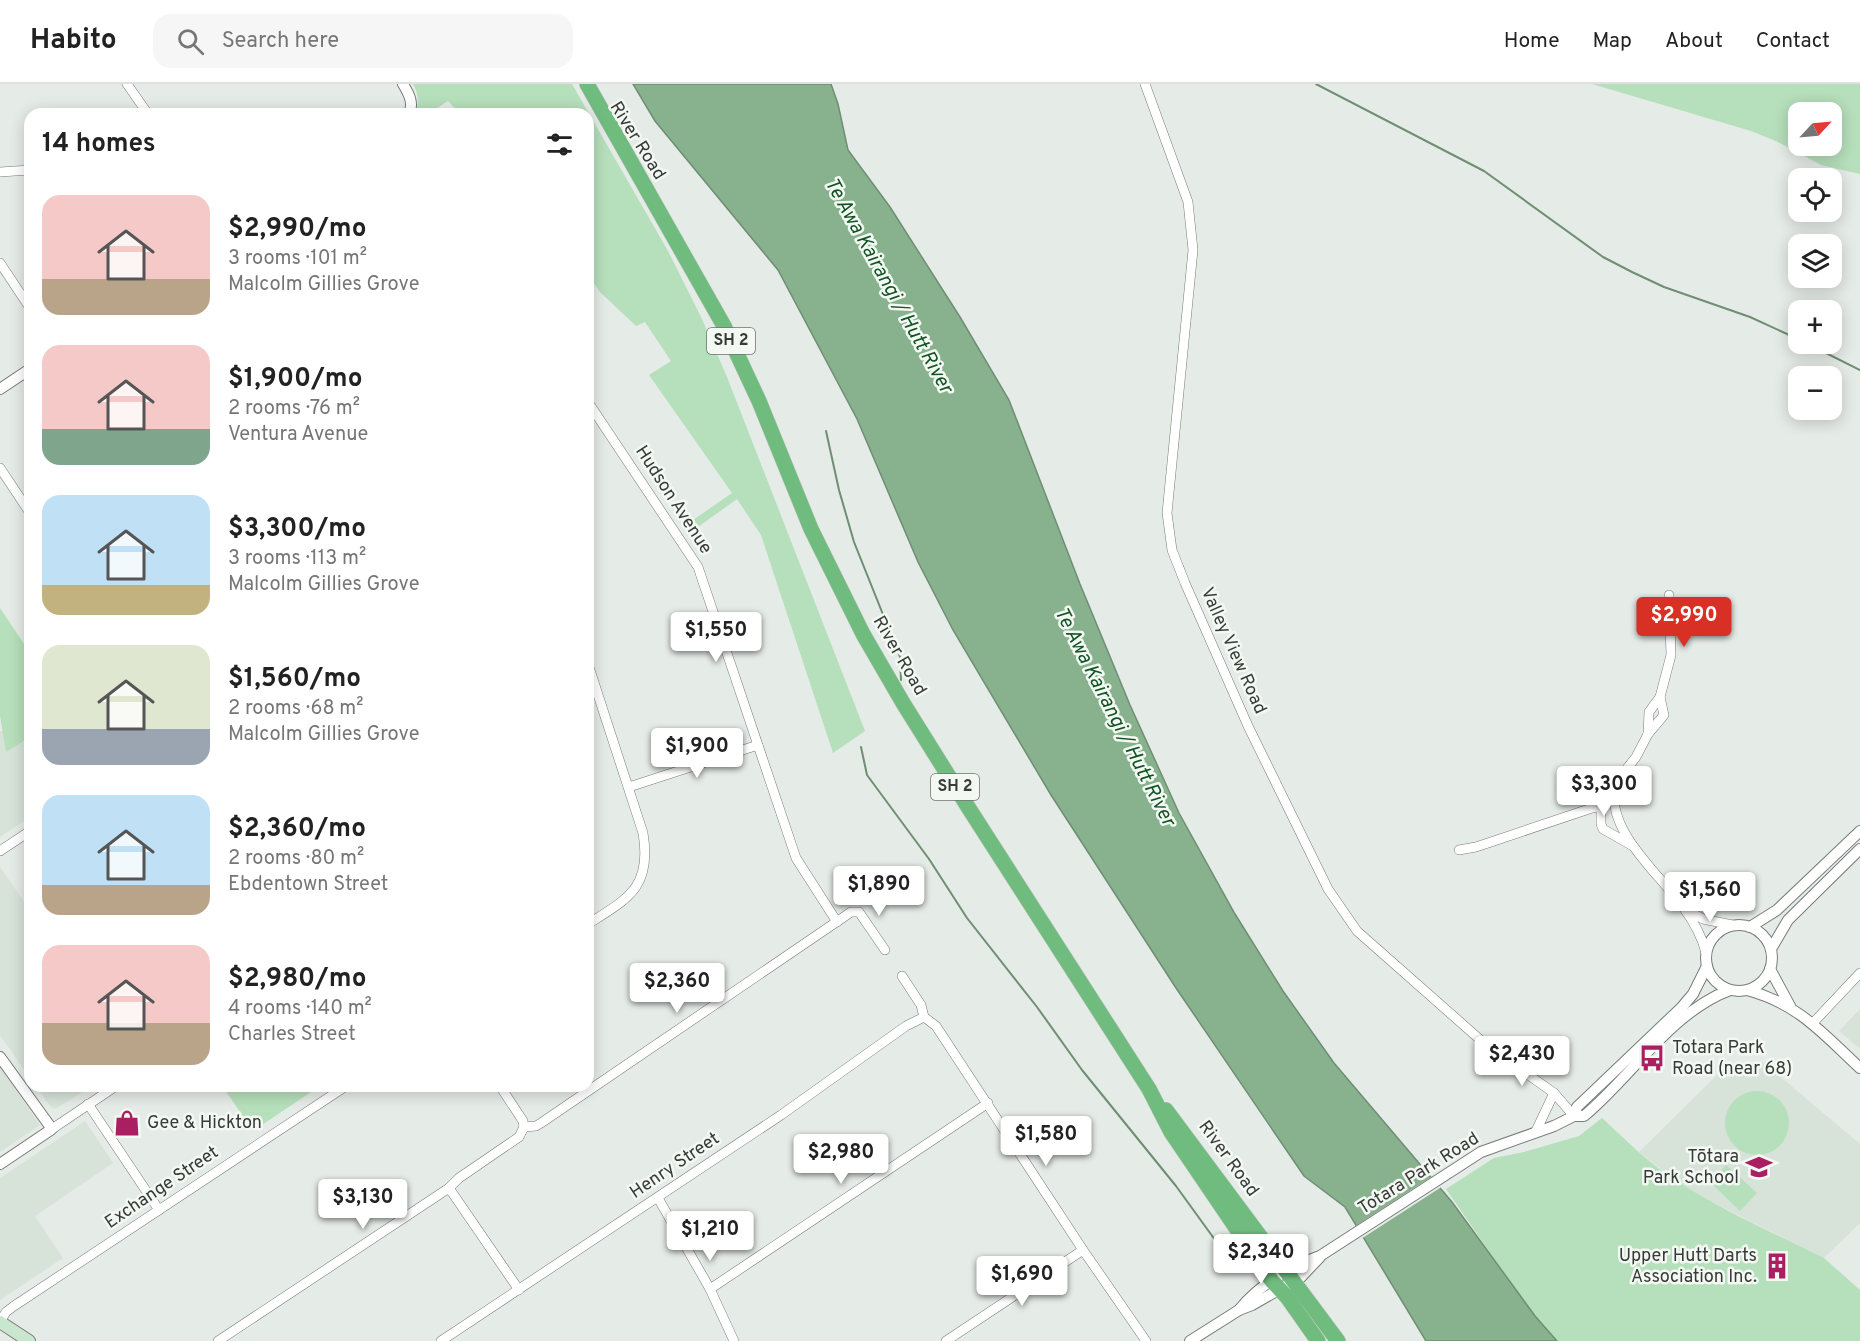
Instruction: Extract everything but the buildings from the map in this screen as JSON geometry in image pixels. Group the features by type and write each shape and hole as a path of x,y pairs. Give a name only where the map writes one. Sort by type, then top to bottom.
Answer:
{"highway":[{"name":"River Road","path":"579,84 594,108"},
{"name":"River Road","path":"587,84 662,219"},
{"name":"River Road","path":"594,108 708,297 759,401 811,529 863,634 903,703 1149,1089 1171,1132 1283,1281 1338,1341"},
{"name":"River Road","path":"1283,1281 1318,1341"}],"main road":[{"path":"0,1322 28,1341"}],"street":[{"path":"127,84 144,108"},
{"path":"403,84 410,108"},
{"name":"Valley View Road","path":"1145,84 1188,202 1192,228 1193,250 1167,513 1172,550 1185,583 1248,726 1323,879 1357,931 1485,1044 1554,1093 1574,1116"},
{"path":"0,172 24,170"},
{"path":"0,263 24,299"},
{"path":"0,389 24,376"},
{"name":"Hudson Avenue","path":"594,411 698,567 796,858 837,922"},
{"path":"0,468 24,504"},
{"path":"1648,734 1650,712 1660,697 1671,655 1669,595"},
{"path":"594,682 629,787 646,849 642,875 631,894 594,920"},
{"path":"1631,845 1603,829 1600,824 1601,806 1606,795 1636,756 1648,734 1665,715 1660,697"},
{"path":"629,787 758,745"},
{"path":"1616,784 1613,802 1631,845 1683,906 1699,931 1706,953 1707,966 1715,981 1730,990 1747,990 1791,1006 1860,1068"},
{"path":"1459,850 1476,847 1601,806"},
{"path":"1750,927 1777,910 1860,831"},
{"path":"0,851 24,835"},
{"path":"1770,949 1788,920 1860,849"},
{"path":"1683,906 1703,919 1732,926 1750,927 1763,936 1770,949 1770,969 1791,1006"},
{"path":"594,1087 851,912 859,912 885,950"},
{"path":"1706,953 1715,935 1732,926"},
{"name":"Totara Park Road","path":"1574,1116 1577,1107 1682,1007 1693,994 1707,966"},
{"path":"1747,990 1761,982 1770,969"},
{"path":"1812,1024 1860,973"},
{"path":"902,976 921,1005 924,1017 936,1026 1083,1250 1146,1341"},
{"name":"Totara Park Road","path":"1190,1341 1239,1310 1248,1299 1283,1281 1301,1277 1320,1256 1481,1152 1554,1126 1574,1116 1584,1116 1690,1011 1718,994 1730,990"},
{"name":"Henry Street","path":"441,1341 834,1079 906,1026 924,1017"},
{"path":"0,1057 24,1090"},
{"path":"25,1092 52,1129"},
{"path":"0,1164 107,1092"},
{"name":"Exchange Street","path":"0,1322 6,1312 14,1306 337,1092"},
{"path":"219,1341 449,1188 459,1178 519,1137 524,1127 523,1121 504,1092"},
{"path":"524,1127 536,1126 587,1092"},
{"path":"1536,1131 1554,1093"},
{"path":"710,1289 987,1103"},
{"path":"88,1104 159,1210"},
{"path":"449,1188 519,1290"},
{"path":"658,1198 710,1289 734,1341"},
{"path":"946,1341 1083,1250"}],"shaded area":[{"path":"413,84 572,84 586,108 454,108 448,101 437,108 416,108 416,91"},
{"path":"1592,84 1860,84 1860,174 1821,165 1804,156 1842,156 1842,102 1788,102 1788,147 1751,131"},
{"path":"594,122 668,251 701,317 727,377 865,731 833,753 761,535 737,499 688,534 683,527 732,493 649,375 671,361 645,322 636,326 594,284"},
{"path":"0,608 24,644 24,741 6,752 0,716"},
{"path":"0,731 3,731 6,752 24,742 24,821 0,837"},
{"path":"0,867 24,901 24,1069 0,1035"},
{"path":"1860,1009 1860,1049 1839,1031"},
{"name":"Tōtara Park School","path":"1763,1062 1860,1144 1860,1223 1824,1258 1706,1199 1677,1182 1639,1152 1723,1069 1734,1065 1755,1065"},
{"path":"0,1067 40,1125 0,1152"},
{"path":"1757,1091 1775,1097 1783,1105 1789,1123 1783,1141 1775,1149 1757,1155 1739,1149 1731,1141 1725,1123 1731,1105 1739,1097"},
{"path":"40,1092 82,1092 55,1109"},
{"path":"226,1092 311,1092 253,1131"},
{"path":"1602,1118 1649,1161 1697,1194 1824,1258 1860,1290 1860,1341 1551,1341 1446,1189 1494,1158 1579,1136"},
{"path":"85,1121 113,1163 35,1216 63,1258 0,1300 0,1178"},
{"path":"1726,1165 1757,1193 1740,1211 1710,1182"}],"water":[{"name":"Te Awa Kairangi / Hutt River","path":"633,84 831,84 848,150 890,207 960,317 1009,400 1080,584 1130,705 1179,813 1235,914 1283,991 1334,1063 1452,1202 1535,1316 1557,1341 1426,1341 1345,1207 1304,1176 1176,988 1051,795 953,630 918,562 857,419 778,270 655,121"}],"pier":[{"path":"1434,1175 1443,1186 1361,1239 1354,1227"}],"waterway":[{"path":"1316,84 1484,171 1603,257 1664,287 1750,317 1788,334"},
{"path":"1828,354 1860,370"},
{"path":"826,431 839,490 854,542 900,657 901,680"},
{"path":"861,747 867,775 929,859 967,918 1037,1007 1082,1070 1176,1186 1231,1262"}],"place":[{"name":"Totara Park Road (near 68)","path":"1652,1058"},
{"name":"Gee & Hickton","path":"127,1123"},
{"name":"Tōtara Park School","path":"1759,1167"},
{"name":"Upper Hutt Darts Association Inc.","path":"1777,1266"}]}
